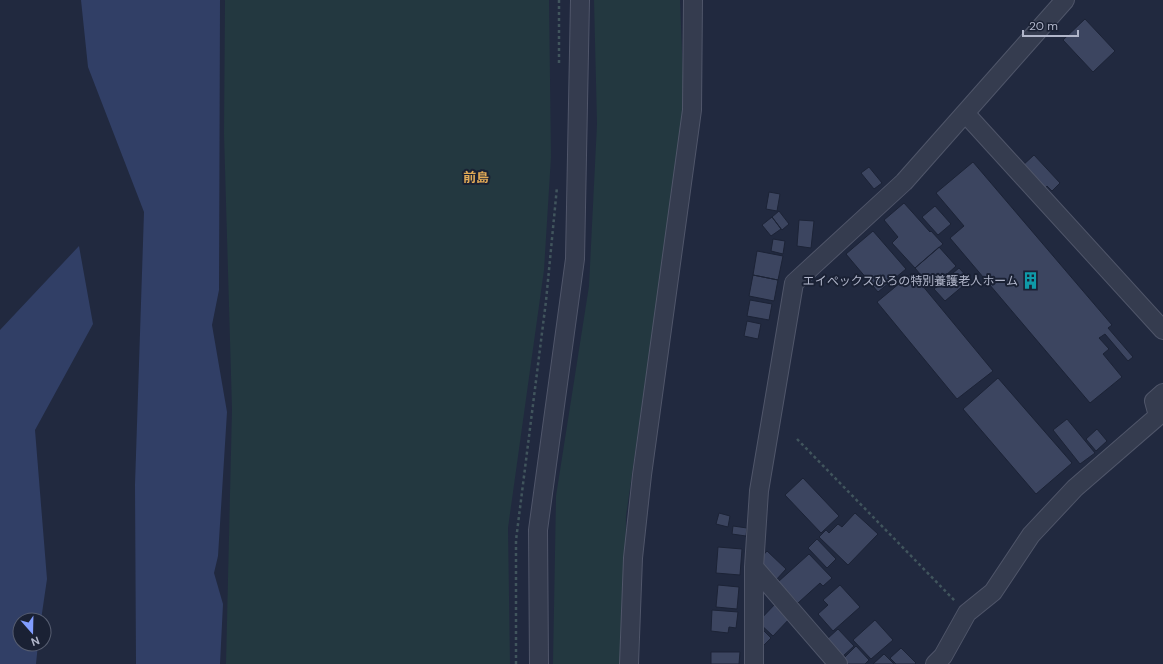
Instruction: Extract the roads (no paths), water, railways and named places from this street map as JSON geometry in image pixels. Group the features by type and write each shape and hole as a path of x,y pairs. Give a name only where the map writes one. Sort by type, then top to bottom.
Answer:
{"street":[{"path":"539,664 538,530 575,259 580,0"},
{"path":"629,664 633,558 642,475 692,110 693,0"},
{"path":"754,664 754,567 759,491 794,283 904,182 1064,0"},
{"path":"965,113 1163,330"},
{"path":"935,664 942,656 967,613 993,592 1031,535 1075,488 1158,416 1154,401 1163,394"},
{"path":"754,567 838,664"}],"water":[{"path":"81,0 220,0 219,290 212,325 227,412 218,556 214,573 223,604 220,664 136,664 135,485 144,212 88,67"},
{"path":"79,246 93,324 35,430 47,579 42,612 12,612 12,652 37,652 36,664 0,664 0,330"}],"place":[{"name":"エイぺックスひろの特別養護老人ホーム","path":"1031,281"}],"district":[{"name":"前島","path":"476,177"}]}
